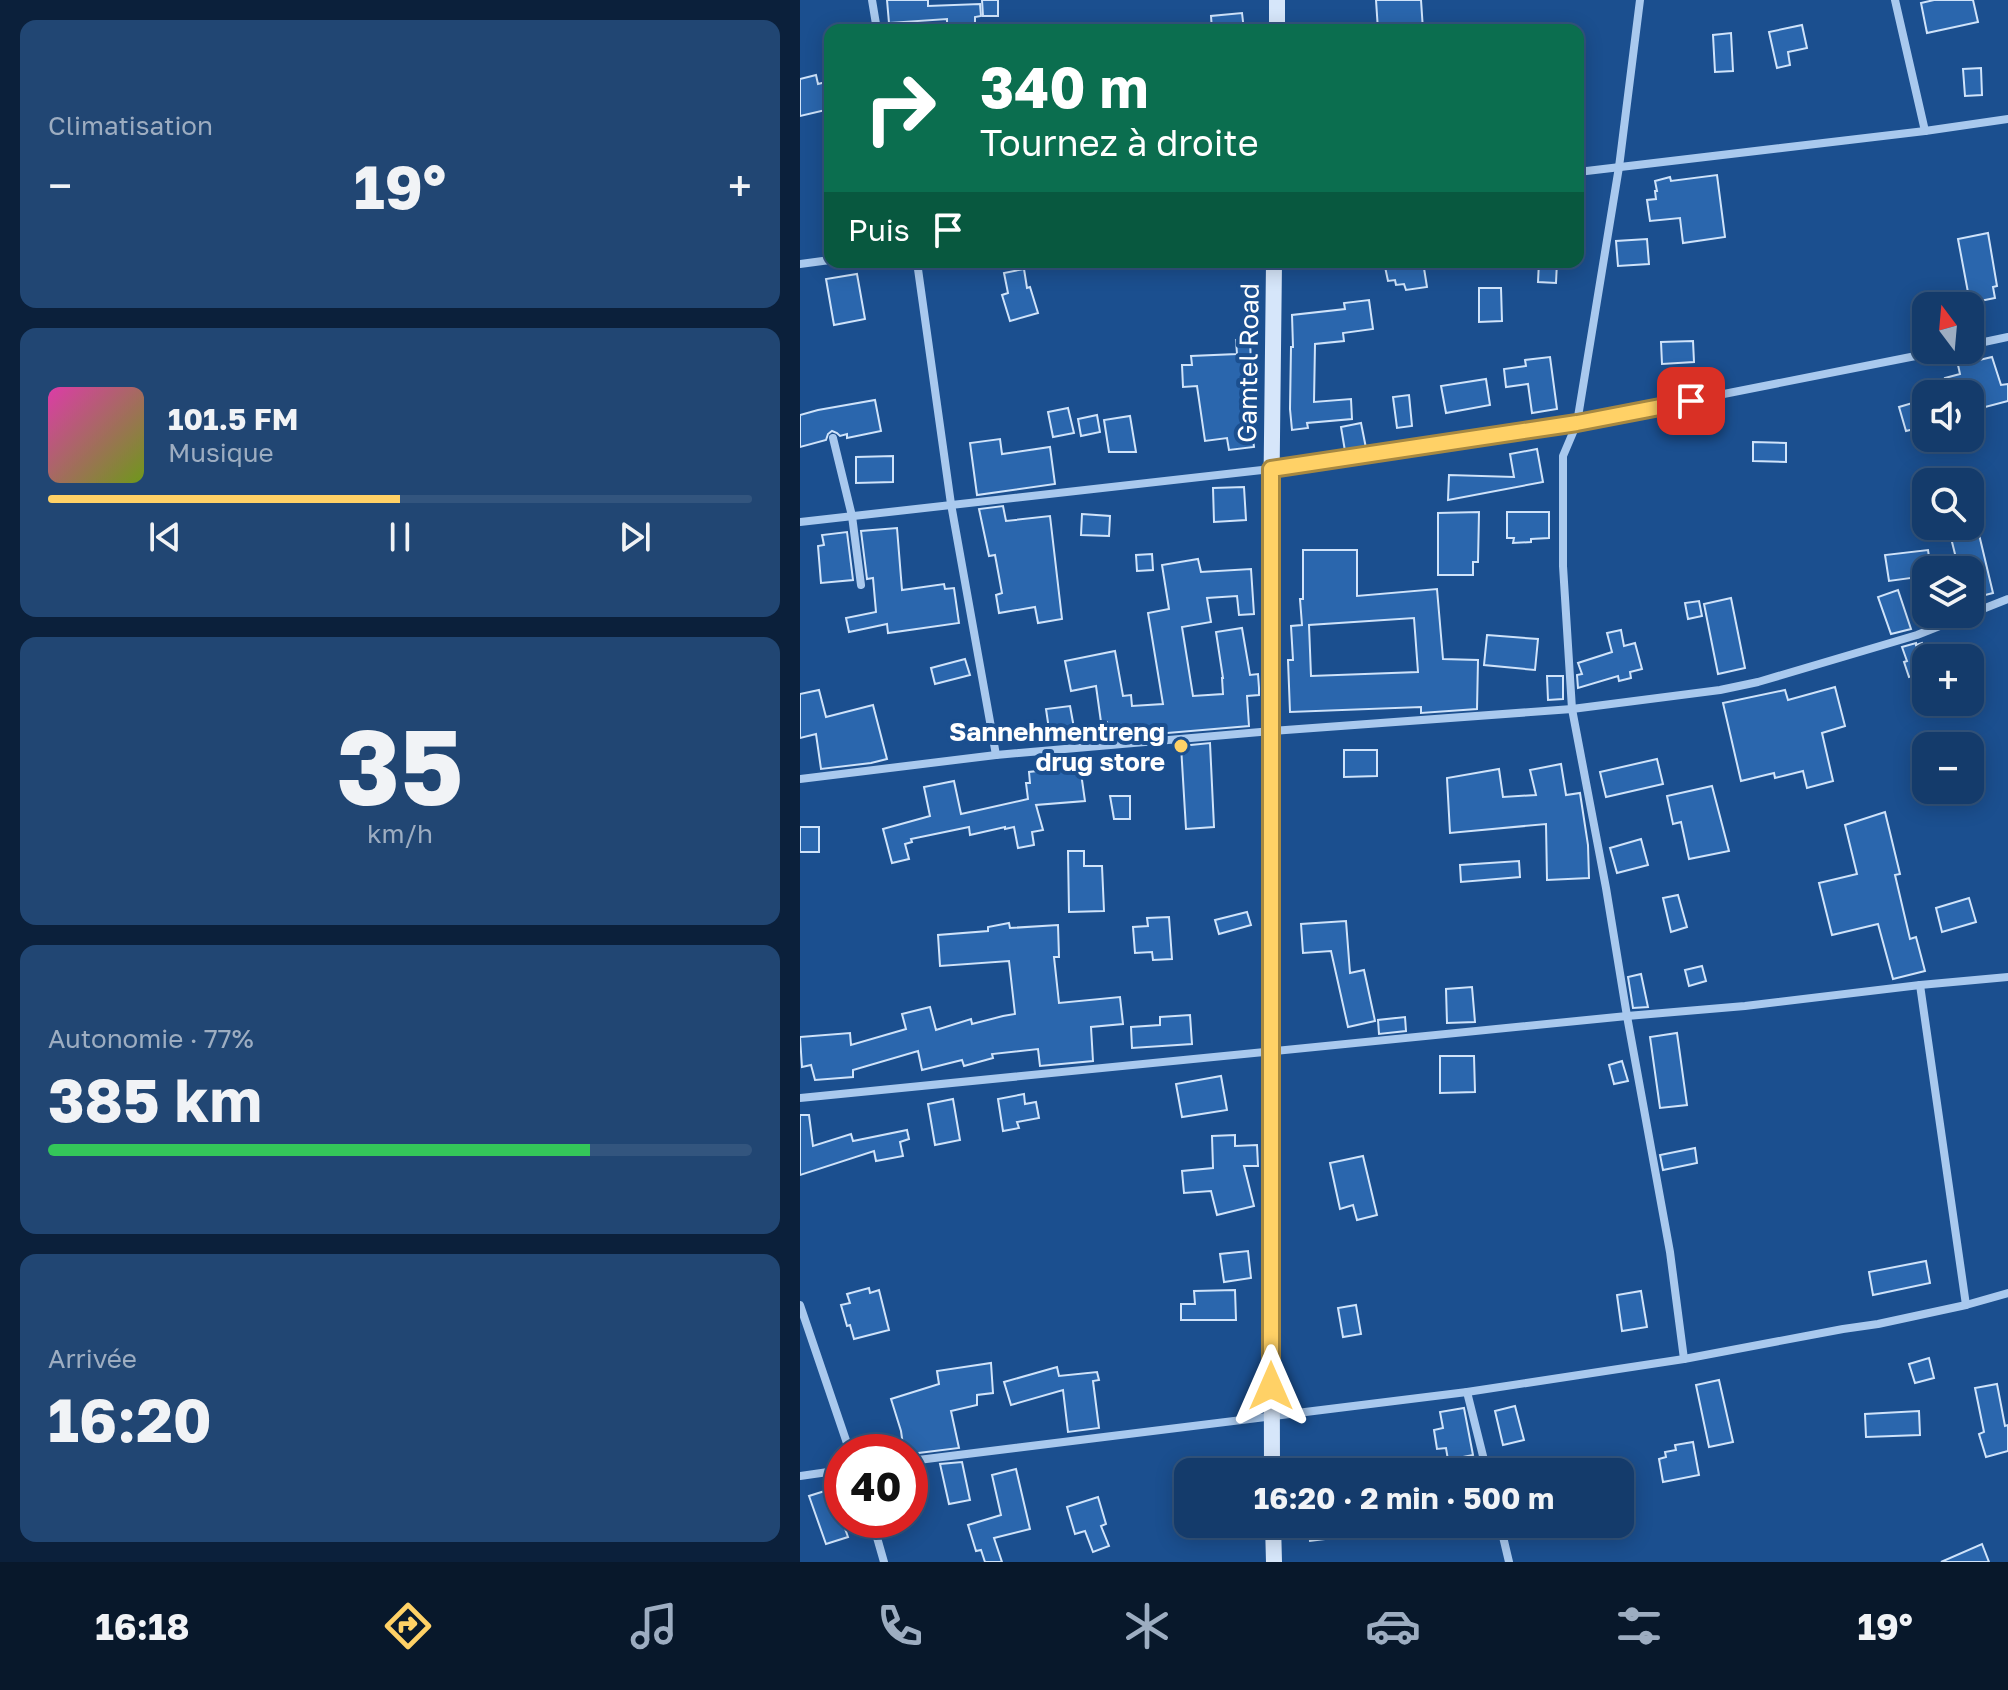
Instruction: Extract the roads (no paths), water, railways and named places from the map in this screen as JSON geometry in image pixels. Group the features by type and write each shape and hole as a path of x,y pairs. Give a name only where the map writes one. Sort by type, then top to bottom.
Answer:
{"street":[{"path":"872,0 876,24"},
{"path":"1277,0 1277,24"},
{"path":"1640,0 1619,167 1577,423 1563,456 1563,566 1572,709 1670,1252 1684,1359"},
{"path":"1895,0 1925,131"},
{"path":"1584,171 2008,119"},
{"path":"800,264 824,261"},
{"path":"918,268 951,504 996,755"},
{"name":"Gamtel Road","path":"1272,1458 1271,469 1274,268"},
{"path":"1984,342 2008,337"},
{"path":"800,522 1271,469 1577,423 1912,357"},
{"path":"833,438 852,516 861,585"},
{"path":"1984,608 2008,599"},
{"path":"800,779 996,755 1572,709 1720,690 1758,682 1935,628"},
{"path":"800,1098 1745,1006 2008,977"},
{"path":"1920,985 1966,1305"},
{"path":"928,1459 1467,1392 1684,1359 1878,1324 2008,1293"},
{"path":"800,1305 844,1434"},
{"path":"1467,1392 1484,1458"},
{"path":"800,1476 824,1473"},
{"path":"877,1538 884,1562"},
{"path":"1273,1538 1274,1562"},
{"path":"1503,1538 1509,1562"}],"place":[{"name":"Sannehmentreng drug store","path":"1181,746"}]}
